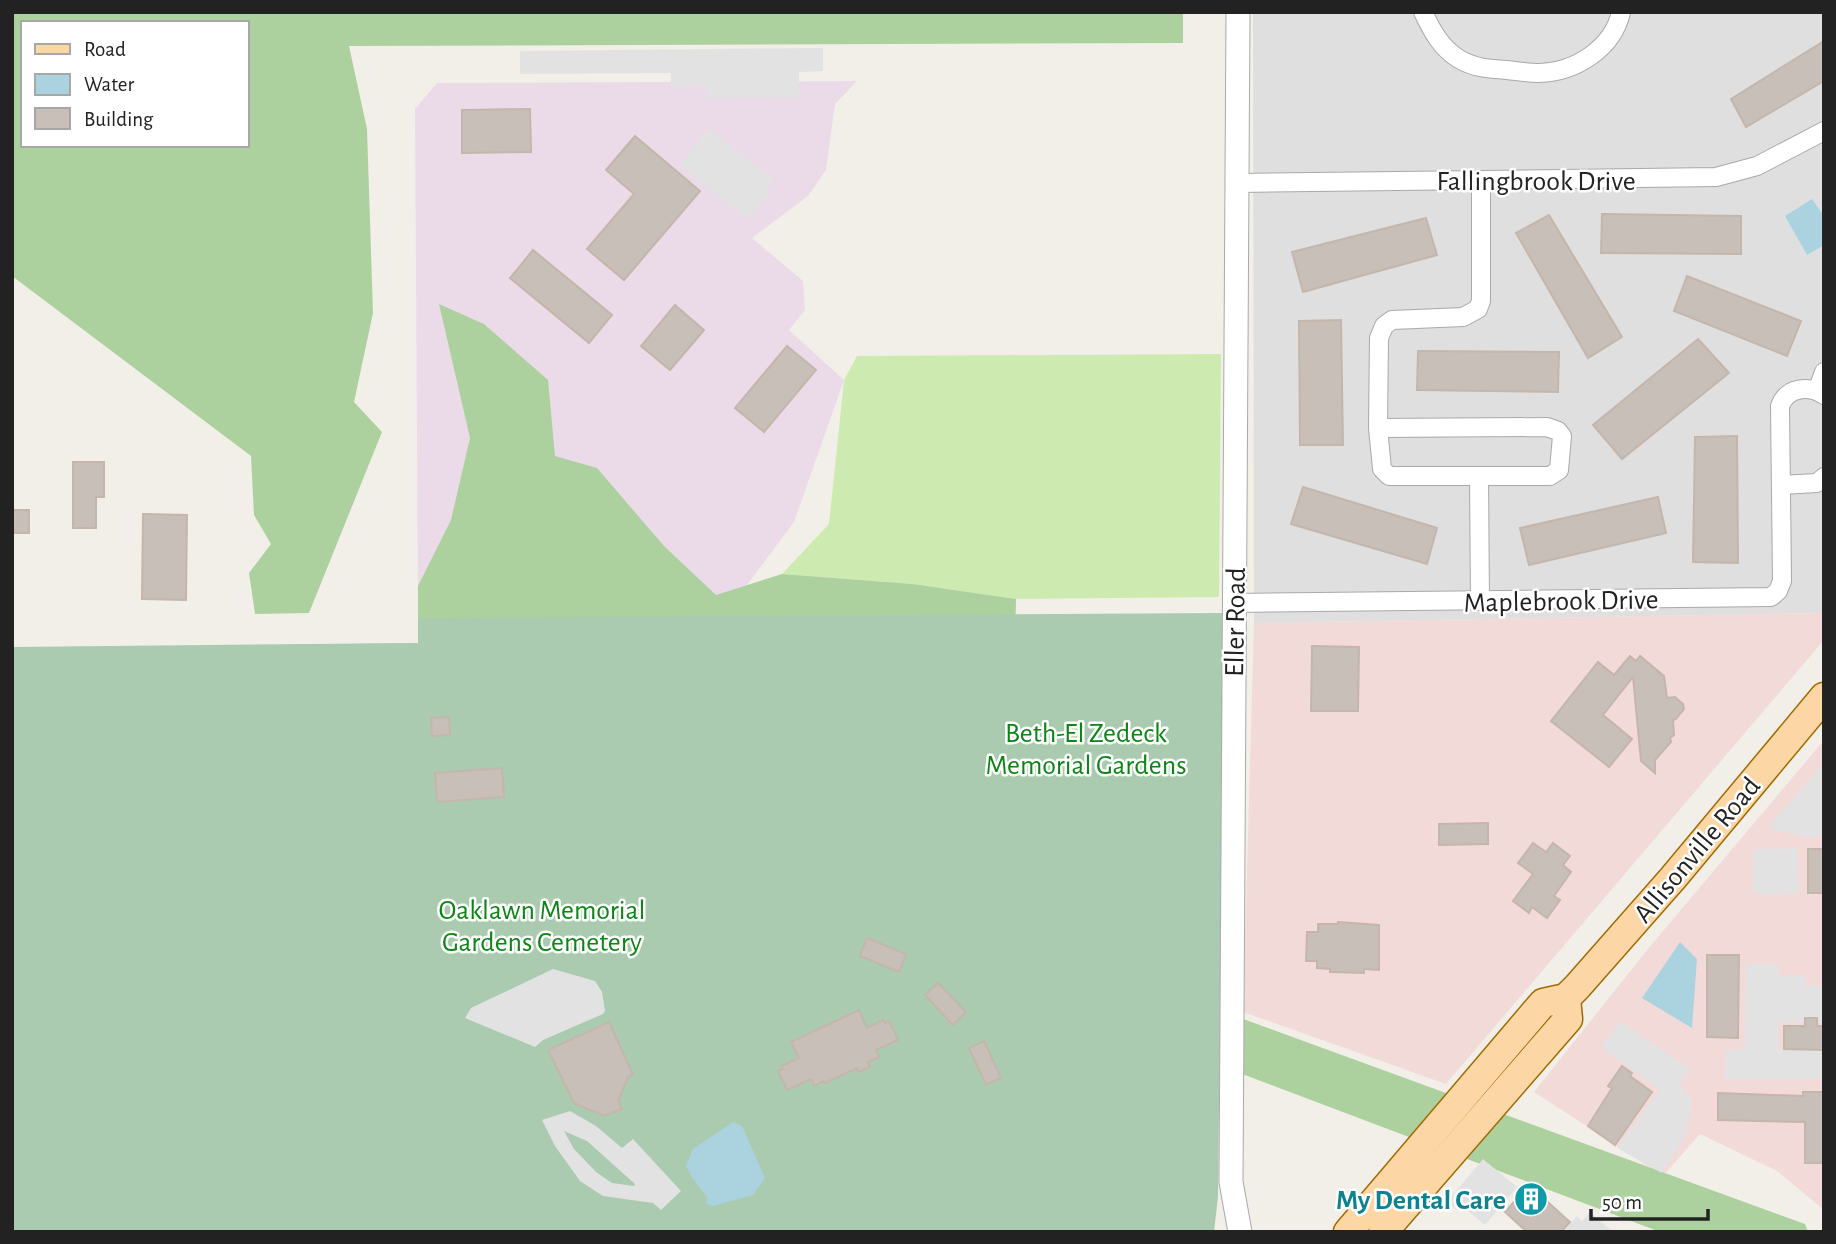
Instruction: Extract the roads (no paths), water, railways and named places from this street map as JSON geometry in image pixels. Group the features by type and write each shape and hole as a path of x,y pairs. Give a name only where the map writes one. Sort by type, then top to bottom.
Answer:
{"main road":[{"name":"Allisonville Road","path":"1348,1232 1543,1003 1566,998 1673,878 1824,697"},
{"name":"Allisonville Road","path":"1383,1232 1569,1018 1566,998"}],"street":[{"name":"Eller Road","path":"1238,12 1231,1182 1240,1232"},
{"path":"1423,12 1434,35 1460,60 1489,69 1541,73 1569,66 1592,55 1615,32 1621,12"},
{"name":"Fallingbrook Drive","path":"1238,183 1716,177 1757,166 1824,131"},
{"path":"1378,428 1547,427 1558,431 1562,436 1559,470 1550,476 1479,477 1389,475 1382,469 1378,428 1379,338 1384,326 1392,320 1463,317 1478,309 1481,301 1481,180"},
{"name":"Maplebrook Drive","path":"1234,603 1771,597 1778,591 1782,581 1780,406 1783,398 1792,391 1800,389 1820,393 1824,372"},
{"path":"1479,477 1480,601"},
{"path":"1781,485 1818,483 1824,477"}],"water":[{"path":"1812,199 1824,216 1824,245 1807,255 1785,216"},
{"path":"1680,942 1697,959 1692,1028 1642,998"},
{"path":"733,1122 742,1126 765,1178 753,1195 713,1206 707,1204 707,1197 686,1166 693,1149"}],"place":[{"name":"My Dental Care","path":"1531,1199"}],"park label":[{"name":"Beth-El Zedeck Memorial Gardens","path":"1086,748"},
{"name":"Oaklawn Memorial Gardens Cemetery","path":"542,925"}]}
